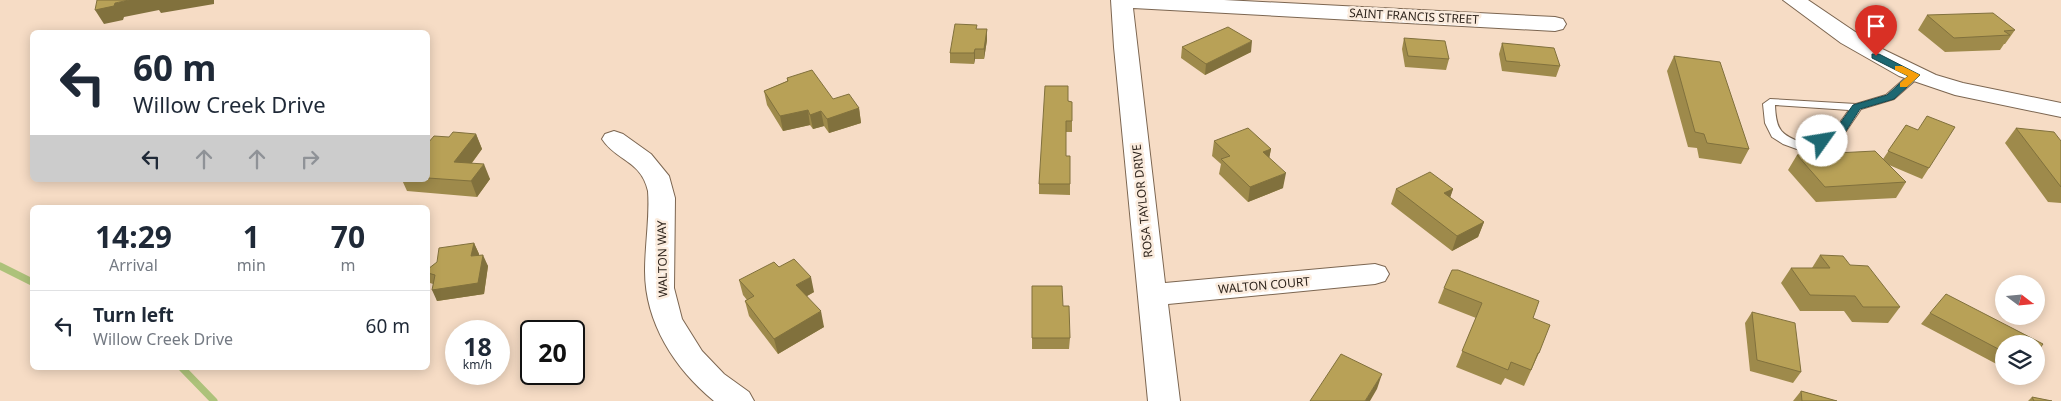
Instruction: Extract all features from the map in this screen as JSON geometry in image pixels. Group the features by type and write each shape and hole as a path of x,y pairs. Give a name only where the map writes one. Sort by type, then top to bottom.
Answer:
{"street":[{"name":"SAINT FRANCIS STREET","path":"1122,0 1555,24"},
{"name":"ROSA TAYLOR DRIVE","path":"1122,0 1125,47 1164,401"},
{"path":"1794,0 1864,49 1888,63 1915,75 1974,93 2061,110"},
{"name":"WALTON WAY","path":"614,140 646,160 657,176 662,198 660,275 662,302 670,327 704,374 725,393 738,401"},
{"name":"WALTON COURT","path":"1153,295 1375,274"}],"lane":[{"path":"1857,107 1838,134 1806,148 1780,139 1770,125 1769,104 1774,101 1857,107 1890,97 1915,75"}],"building":[{"path":"97,0 129,0 115,3 114,6 95,10"},
{"path":"1993,13 2015,30 2004,31 2010,35 1954,38 1927,15"},
{"path":"955,24 977,25 976,29 987,29 984,49 975,49 974,53 950,53"},
{"path":"1228,27 1252,41 1206,64 1182,47"},
{"path":"1404,38 1445,41 1449,59 1408,56"},
{"path":"1502,43 1554,48 1560,66 1506,61"},
{"path":"1674,56 1720,62 1749,149 1707,143 1704,134 1695,132"},
{"path":"812,70 833,99 849,94 859,108 827,119 821,111 810,115 808,110 780,116 764,91 788,81 787,78"},
{"path":"1045,86 1068,86 1068,101 1072,102 1072,121 1066,121 1066,156 1070,156 1070,184 1039,184"},
{"path":"1927,116 1955,127 1929,168 1888,151 1906,125 1918,130"},
{"path":"1248,128 1271,149 1263,152 1286,173 1250,187 1221,159 1230,156 1214,141"},
{"path":"2016,128 2054,132 2061,141 2061,187"},
{"path":"453,132 476,134 454,162 484,164 471,181 430,178 430,141 434,136 449,137"},
{"path":"1875,151 1906,182 1825,187 1797,155"},
{"path":"1430,172 1453,189 1444,193 1484,222 1457,236 1396,189"},
{"path":"474,243 471,256 483,255 478,283 432,290 435,275 430,274 430,267 437,262 439,248"},
{"path":"1820,255 1843,256 1850,265 1868,266 1900,307 1863,307 1855,296 1810,295 1791,268 1830,268"},
{"path":"794,259 811,277 796,285 821,311 774,339 745,301 754,296 739,280 774,262 779,267"},
{"path":"1452,270 1458,270 1539,301 1533,318 1550,325 1531,370 1511,362 1508,370 1462,351 1482,303 1444,288"},
{"path":"1032,286 1062,286 1063,306 1069,306 1070,338 1032,338"},
{"path":"1946,294 1995,319 1995,325 2006,325 2026,335 1995,335 1995,347 1930,313"},
{"path":"1752,312 1795,323 1801,372 1757,360"},
{"path":"1341,354 1382,374 1365,401 1310,401"},
{"path":"1801,391 1837,401 1802,401"},
{"path":"2032,397 2052,401 2034,401"}],"waterway":[{"path":"0,266 30,281"},
{"path":"184,370 214,401"}],"slow traffic":[{"path":"1899,68 1915,75 1904,85"}],"route":[{"path":"1822,141 1838,134 1857,107 1890,97 1915,75 1876,56"}]}
